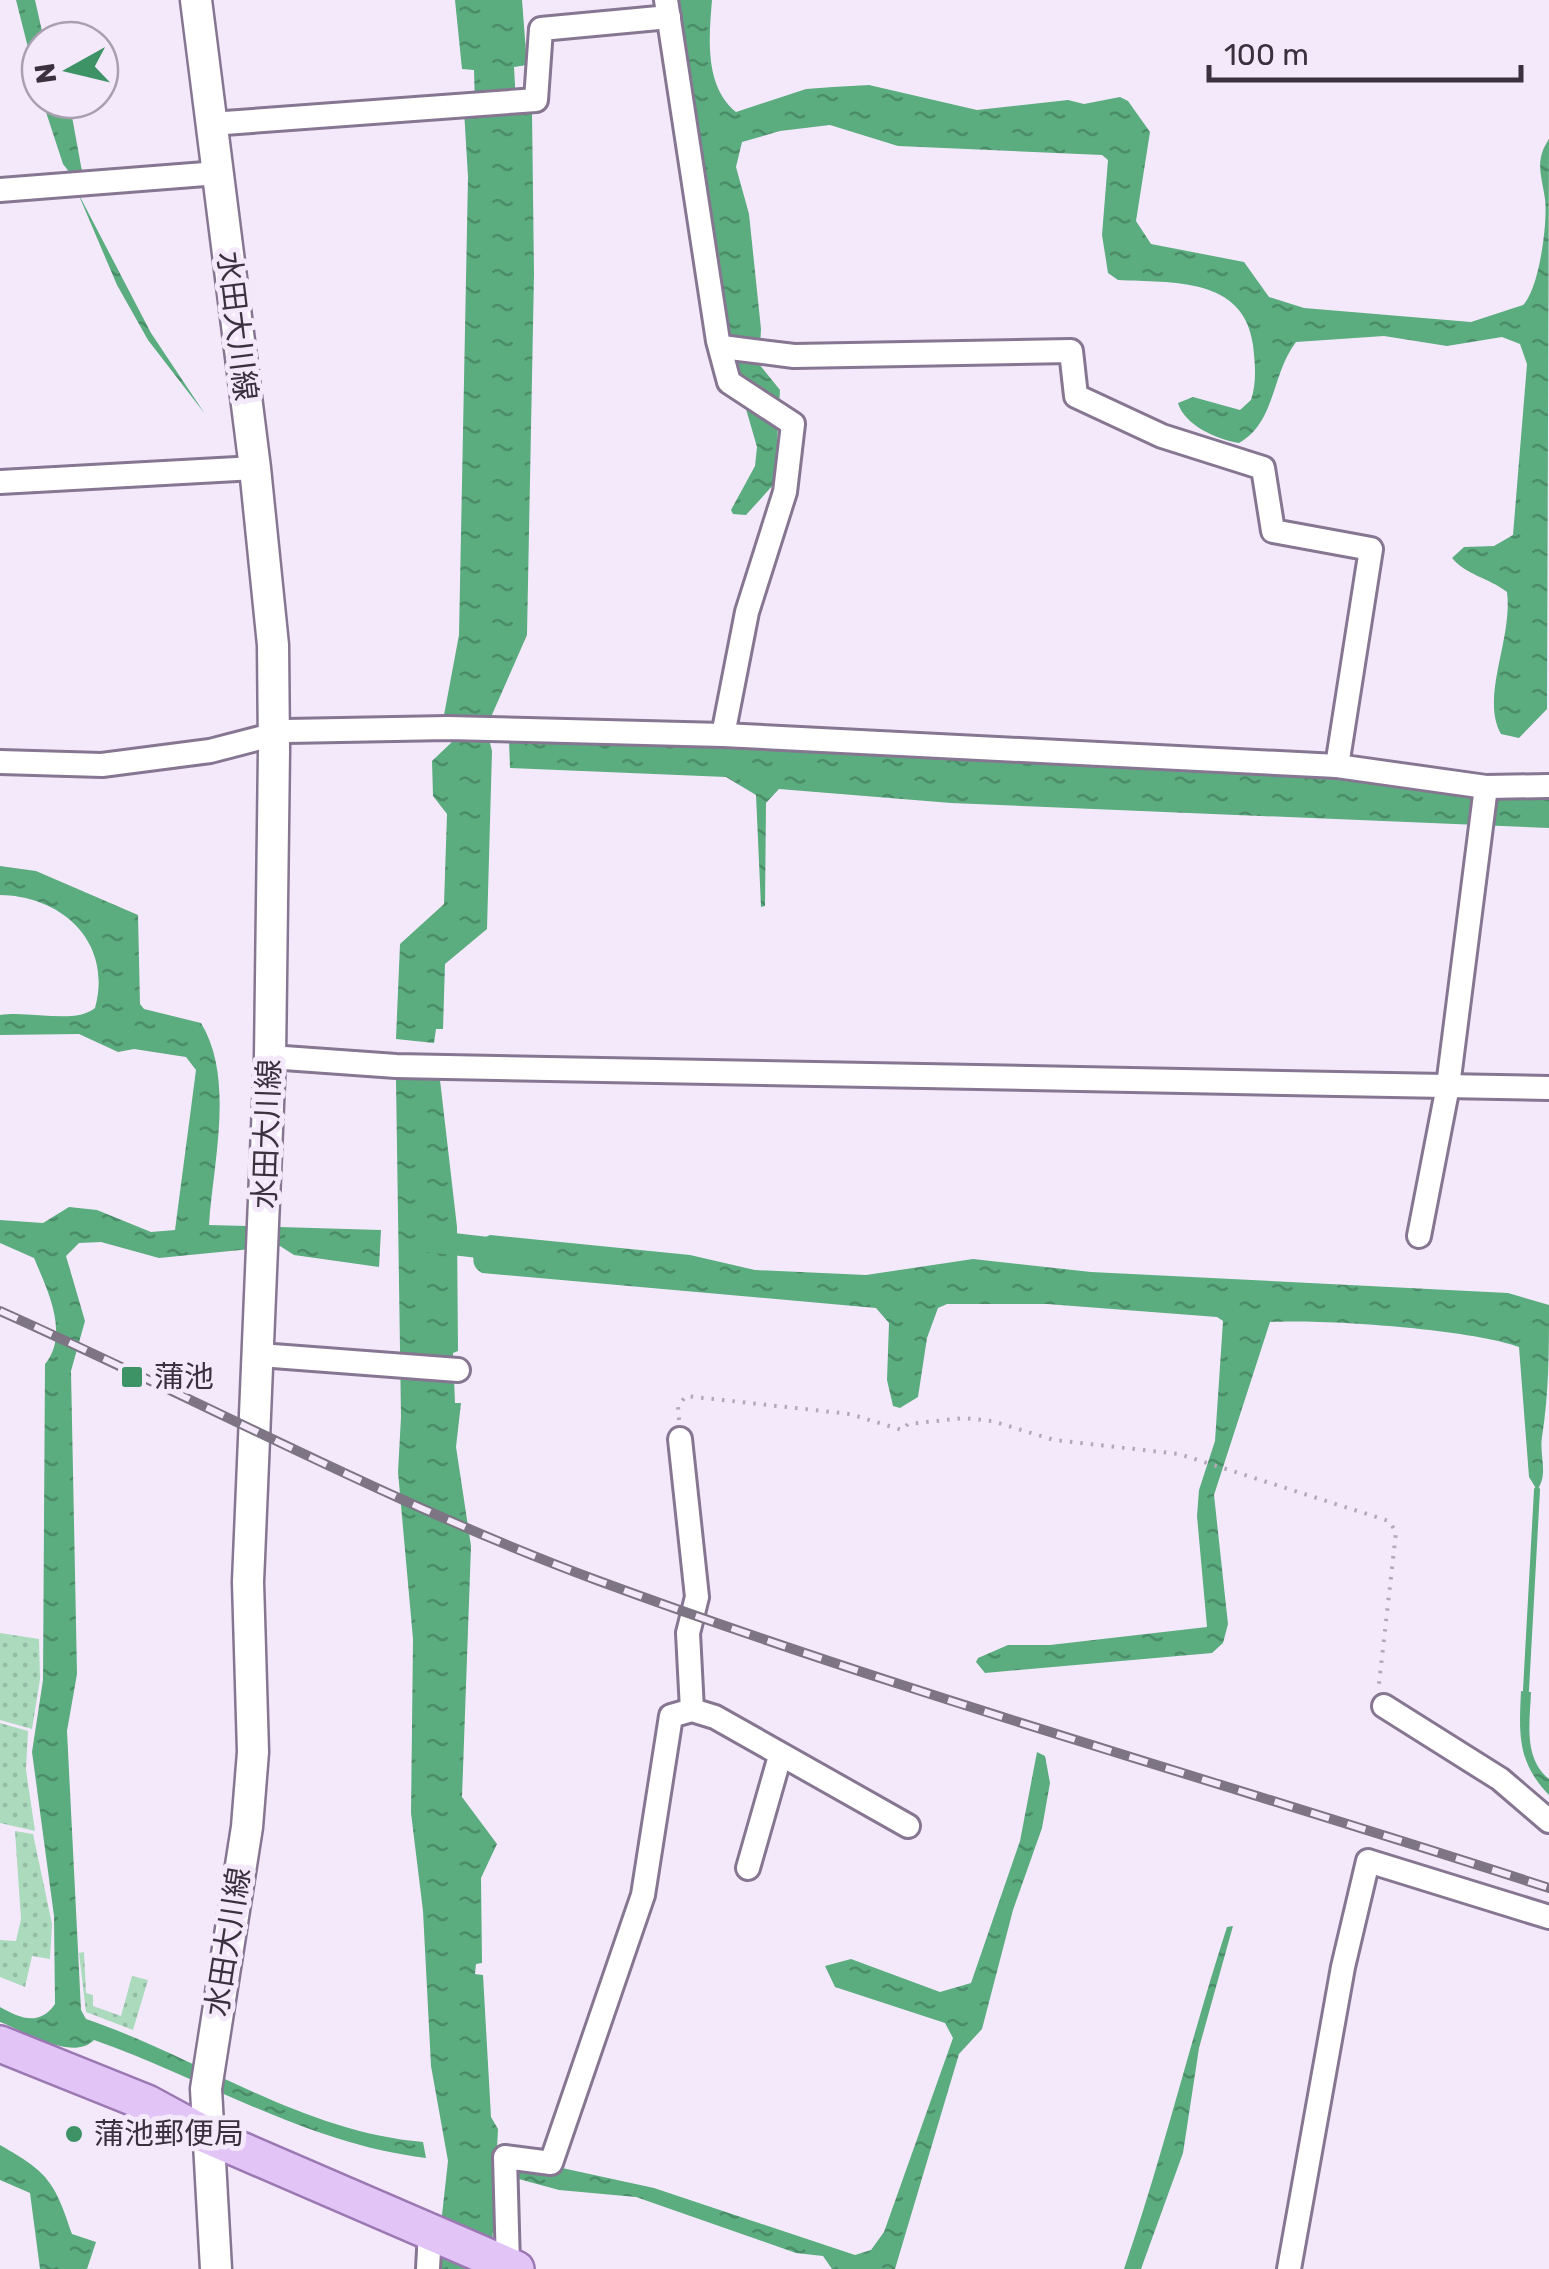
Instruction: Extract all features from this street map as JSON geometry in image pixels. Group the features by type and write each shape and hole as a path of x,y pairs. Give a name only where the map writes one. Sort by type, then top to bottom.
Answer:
{"main road":[{"name":"水田大川線","path":"196,0 255,468 272,645 273,733 270,1056 248,1582 251,1771 247,1827 207,2079 206,2136 216,2269"},
{"path":"0,2044 147,2103 206,2136 506,2265"}],"street":[{"path":"211,124 452,103 536,100 541,29 668,8 728,382 793,424 785,492 747,612 723,734"},
{"path":"0,190 218,172"},
{"path":"722,347 794,356 1071,351 1076,396 1162,436 1262,468 1273,531 1371,549 1337,766"},
{"path":"0,482 255,468"},
{"path":"0,762 102,765 210,751 273,733 448,728 723,734 1337,766 1486,787 1549,786"},
{"path":"1418,1236 1448,1086 1486,787"},
{"path":"270,1056 396,1066 1549,1088"},
{"path":"260,1355 458,1370"},
{"path":"680,1440 697,1597 688,1633 692,1710"},
{"path":"1384,1706 1500,1780 1549,1821"},
{"path":"506,2265 506,2158 551,2163 643,1895 671,1716 692,1710 715,1718 908,1826"},
{"path":"748,1868 780,1756"},
{"path":"1289,2269 1343,1968 1368,1862 1549,1917"},
{"path":"428,2269 433,2232"}],"path":[{"path":"680,1440 678,1406 686,1396 850,1414 902,1430 908,1424 964,1418 992,1421 1054,1440 1178,1454 1389,1521 1396,1532 1378,1688 1384,1706"}],"shaded area":[{"path":"0,1633 39,1639 40,1679 32,1729 0,1720"},
{"path":"0,1723 28,1731 26,1770 35,1831 0,1823"},
{"path":"15,1831 33,1834 52,1924 50,1959 32,1956 25,1987 0,1977 0,1940 16,1941 21,1919"},
{"path":"84,1952 86,1993 93,1995 93,2006 121,2016 132,1976 148,1980 133,2030 86,2012 79,1953"}],"water":[{"path":"16,0 35,0 40,20 21,20"},
{"path":"455,0 522,0 527,65 514,67 516,104 532,111 534,274 527,635 491,717 483,718 484,742 490,743 492,751 487,929 445,964 443,1029 436,1029 434,1043 396,1039 400,944 444,904 447,814 433,796 432,761 453,741 454,716 444,715 459,635 468,177 464,110 475,106 474,70 462,69"},
{"path":"676,0 712,0 710,45 714,75 718,89 736,112 806,89 869,85 977,110 1068,100 1084,104 1120,97 1128,101 1150,132 1136,221 1151,244 1244,262 1269,297 1304,308 1471,322 1523,305 1534,285 1544,239 1546,210 1540,162 1549,139 1547,709 1519,738 1501,734 1494,703 1506,629 1507,592 1464,569 1452,558 1464,547 1494,546 1513,535 1527,364 1520,344 1502,337 1447,346 1384,336 1296,342 1267,411 1251,434 1239,443 1212,435 1194,425 1178,403 1193,397 1240,410 1251,400 1255,366 1247,323 1236,306 1202,288 1118,280 1108,273 1102,235 1108,160 1102,155 898,146 830,125 780,131 742,142 736,167 749,214 761,329 759,364 780,390 775,483 746,515 733,514 731,510 755,466 757,447 731,357"},
{"path":"49,120 73,120 83,177 74,178 63,164"},
{"path":"77,191 151,333 205,414 148,340 117,285"},
{"path":"509,741 850,749 1549,788 1549,828 951,803 779,789 766,803 765,906 761,907 756,795 726,777 510,768"},
{"path":"0,866 36,871 138,915 140,1004 144,1009 201,1023 211,1045 220,1095 209,1225 381,1230 379,1267 294,1255 280,1246 159,1258 101,1242 79,1243 66,1256 85,1321 71,1371 77,1674 67,1731 81,2010 86,2019 293,2109 378,2135 423,2142 426,2158 382,2151 298,2125 94,2040 85,2046 61,2046 0,2022 0,2007 22,2017 36,2018 55,2004 54,1916 32,1752 43,1680 45,1364 56,1339 56,1325 50,1297 34,1258 0,1243 0,1220 43,1223 69,1207 97,1210 151,1232 175,1230 196,1070 186,1057 134,1049 118,1052 79,1034 0,1035 0,1015 86,1013 95,1008 99,985 97,963 78,928 44,904 0,895"},
{"path":"432,1071 440,1080 457,1227 458,1351 453,1353 455,1403 461,1403 456,1447 471,1546 462,1797 497,1844 481,1878 482,1963 476,1964 475,1974 483,1975 491,2117 498,2129 491,2269 436,2269 448,2161 431,2066 423,1911 411,1813 413,1639 398,1472 401,1417 396,1080"},
{"path":"490,1235 690,1255 755,1270 866,1275 973,1259 1091,1272 1508,1293 1549,1305 1541,1484 1537,1490 1529,1477 1519,1347 1467,1335 1396,1327 1270,1322 1214,1495 1228,1624 1223,1643 1212,1653 985,1673 976,1662 978,1658 1008,1645 1050,1645 1207,1627 1197,1516 1199,1490 1215,1441 1223,1321 1217,1317 1047,1304 947,1304 938,1308 927,1338 918,1397 900,1408 893,1406 887,1380 889,1323 876,1308 482,1273 475,1266 474,1254 479,1240"},
{"path":"1521,1691 1531,1692 1532,1750 1549,1779 1549,1795 1531,1771 1522,1747"},
{"path":"1037,1752 1045,1756 1050,1783 1042,1828 1013,1910 982,2029 959,2054 895,2269 832,2269 823,2256 796,2253 636,2197 559,2190 515,2178 516,2158 654,2188 855,2255 871,2250 884,2232 953,2038 945,2023 835,1987 825,1966 851,1959 940,1992 971,1983 1020,1841"},
{"path":"1233,1926 1199,2048 1183,2153 1141,2269 1124,2269 1227,1927"},
{"path":"0,2145 48,2180 72,2234 96,2242 87,2269 40,2269 30,2193 0,2180"}],"waterway":[{"path":"427,1241 505,1250"},
{"path":"1526,1690 1537,1490"}],"railway":[{"path":"0,1311 372,1486 599,1581 953,1702 1549,1888"}],"place":[{"name":"蒲池","path":"132,1377"},
{"name":"蒲池郵便局","path":"74,2134"}]}
